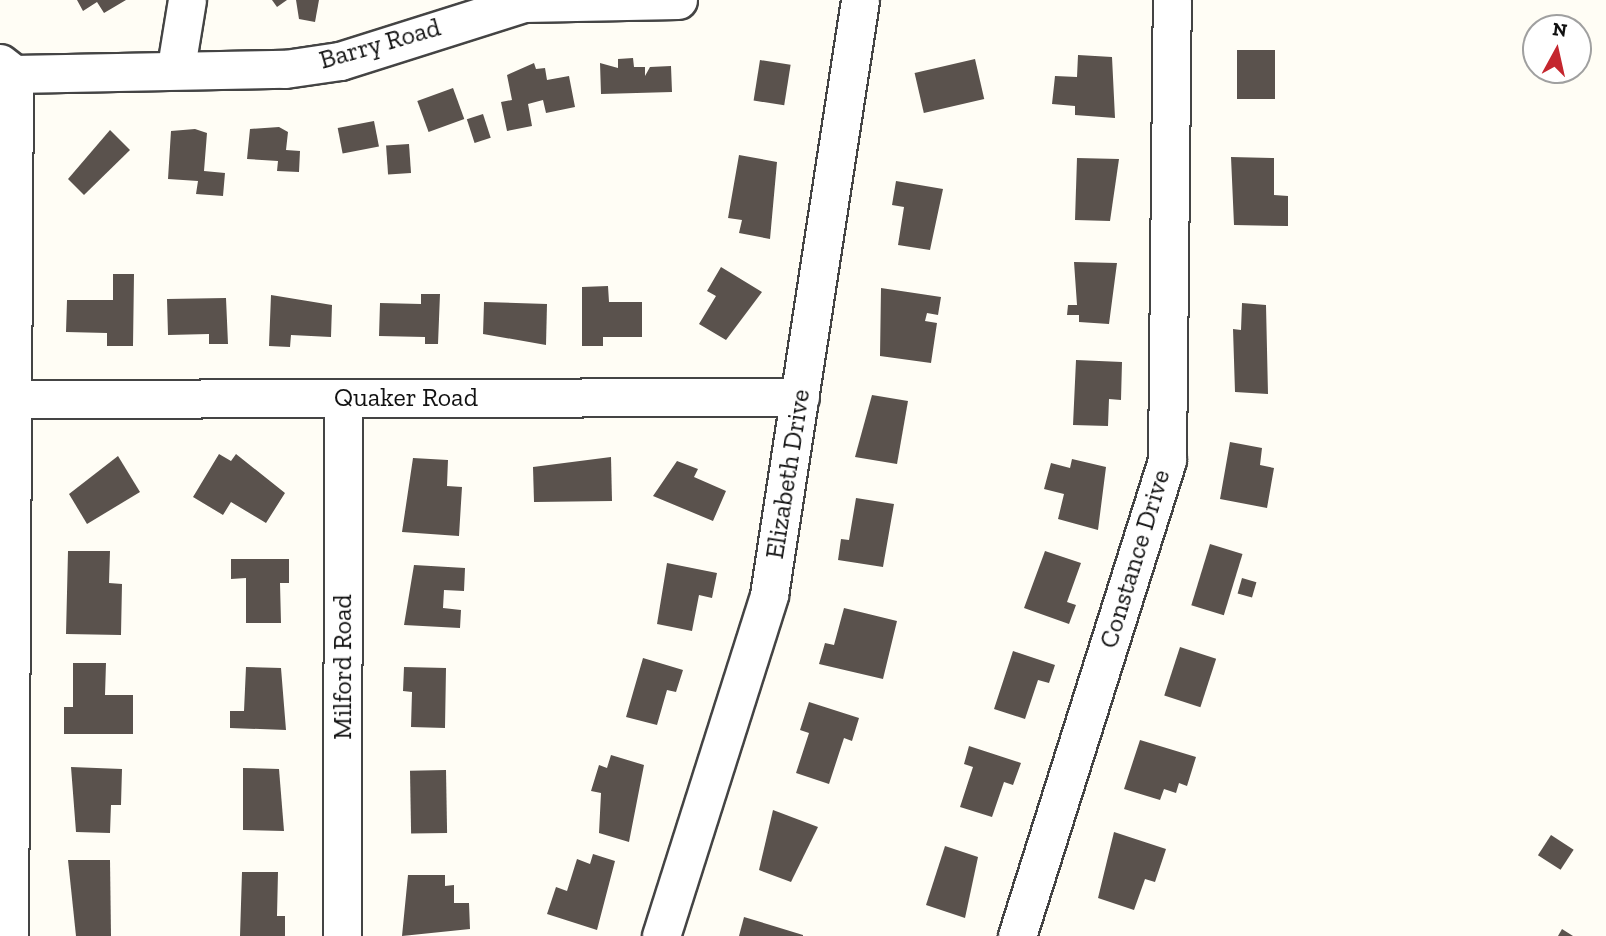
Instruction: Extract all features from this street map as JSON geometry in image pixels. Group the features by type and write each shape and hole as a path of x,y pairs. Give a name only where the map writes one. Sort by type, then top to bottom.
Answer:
{"street":[{"path":"176,67 187,0"},
{"name":"Barry Road","path":"7,69 285,69 340,61 524,1 678,0"},
{"name":"Elizabeth Drive","path":"661,936 769,595 860,0"},
{"name":"Constance Drive","path":"1017,936 1167,460 1172,0"},
{"path":"7,69 12,399 4,603 9,936"},
{"name":"Quaker Road","path":"12,399 800,397"},
{"name":"Milford Road","path":"342,936 343,399"}],"building":[{"path":"77,0 126,0 104,13 97,2 83,11"},
{"path":"272,0 287,0 277,7"},
{"path":"296,0 319,0 315,22 299,19"},
{"path":"1237,50 1275,50 1275,99 1237,99"},
{"path":"1078,55 1112,57 1115,118 1075,115 1075,106 1052,104 1055,76 1077,77"},
{"path":"633,58 634,67 645,67 645,76 650,67 671,66 672,92 601,94 600,63 618,68 618,59"},
{"path":"975,59 984,99 924,113 915,73"},
{"path":"760,60 791,65 784,105 754,100"},
{"path":"534,63 536,69 545,68 547,80 569,76 575,107 546,113 543,100 528,104 532,126 507,131 501,102 512,100 507,75"},
{"path":"453,88 464,119 429,132 417,101"},
{"path":"483,114 491,138 475,143 467,119"},
{"path":"374,121 379,147 343,154 338,128"},
{"path":"279,127 288,132 286,150 300,151 299,172 277,171 278,161 247,159 250,129"},
{"path":"195,129 207,133 204,171 225,173 223,196 196,194 198,181 168,179 171,131"},
{"path":"110,130 130,150 84,195 68,179"},
{"path":"409,144 411,173 388,175 386,146"},
{"path":"739,155 777,162 770,239 739,233 742,220 728,218"},
{"path":"1231,157 1274,158 1274,195 1288,196 1288,226 1234,225"},
{"path":"1077,158 1119,159 1110,221 1075,220"},
{"path":"896,181 943,189 930,250 898,245 904,207 892,205"},
{"path":"1074,262 1117,263 1109,324 1079,322 1079,315 1067,315 1068,305 1077,305"},
{"path":"721,267 762,292 726,340 699,324 716,296 707,291"},
{"path":"113,274 134,274 133,346 107,346 107,333 66,332 67,300 113,300"},
{"path":"608,286 609,302 642,302 642,337 603,337 603,346 582,346 582,287"},
{"path":"881,288 941,297 938,315 927,313 925,321 937,323 931,363 880,356"},
{"path":"421,294 440,294 438,344 425,344 425,337 379,336 380,303 421,304"},
{"path":"271,295 332,305 331,337 291,335 290,347 269,346"},
{"path":"226,298 228,344 209,344 209,334 168,335 167,299"},
{"path":"484,302 547,304 546,345 483,334"},
{"path":"1242,303 1266,305 1268,394 1235,392 1233,329 1241,330"},
{"path":"1076,360 1122,362 1121,400 1109,399 1108,426 1073,425"},
{"path":"872,395 908,401 897,464 855,457"},
{"path":"1230,442 1262,448 1260,465 1274,468 1267,508 1220,499"},
{"path":"219,454 231,461 236,454 285,493 266,523 231,502 223,515 193,497"},
{"path":"118,456 140,492 87,524 69,494"},
{"path":"611,457 612,501 534,502 533,467"},
{"path":"413,458 448,460 447,486 462,487 459,536 402,532"},
{"path":"1072,459 1106,467 1098,530 1058,519 1064,494 1044,489 1051,463 1070,468"},
{"path":"677,461 698,469 694,477 726,491 713,521 653,496"},
{"path":"856,498 894,504 883,567 838,560 841,539 849,540"},
{"path":"1210,544 1243,554 1224,615 1191,605"},
{"path":"68,551 110,551 109,583 122,584 121,635 66,634"},
{"path":"1045,551 1081,563 1067,602 1076,605 1069,624 1024,608"},
{"path":"231,559 289,559 289,583 280,583 281,623 246,623 246,578 231,579"},
{"path":"667,563 717,573 712,598 699,595 692,631 657,624"},
{"path":"414,565 465,568 464,591 444,590 443,608 461,610 460,628 404,625"},
{"path":"1242,578 1256,582 1252,598 1238,593"},
{"path":"844,608 897,621 883,679 819,664 825,643 834,645"},
{"path":"1180,647 1216,659 1200,707 1164,696"},
{"path":"1013,651 1055,665 1049,683 1038,680 1025,719 994,709"},
{"path":"643,658 683,670 676,692 667,690 657,725 626,717"},
{"path":"73,663 106,663 105,695 133,695 133,734 64,734 64,707 73,707"},
{"path":"246,667 281,668 286,730 230,728 230,711 244,711"},
{"path":"404,667 446,668 445,728 411,727 412,692 403,691"},
{"path":"809,702 859,718 852,741 844,738 829,784 796,773 809,733 800,730"},
{"path":"1140,740 1196,757 1187,786 1179,783 1176,793 1164,789 1160,800 1124,789"},
{"path":"969,746 1021,763 1013,785 1004,782 992,817 960,807 973,767 964,764"},
{"path":"611,755 644,765 629,842 599,833 601,793 591,791 599,765 607,768"},
{"path":"71,767 122,769 121,805 111,805 110,833 76,832"},
{"path":"243,768 279,769 284,831 243,830"},
{"path":"446,770 447,833 411,834 410,771"},
{"path":"773,810 818,827 791,882 759,870"},
{"path":"1114,832 1166,849 1155,882 1145,879 1134,910 1098,898"},
{"path":"1551,835 1574,850 1561,870 1538,855"},
{"path":"945,846 978,857 965,918 926,905"},
{"path":"593,854 615,861 597,930 547,914 556,887 567,891 577,859 590,864"},
{"path":"68,860 110,860 111,936 76,936"},
{"path":"242,872 278,872 277,916 285,916 285,936 240,936"},
{"path":"408,875 445,875 445,886 454,885 454,903 469,903 470,929 402,936"},
{"path":"744,917 803,935 803,936 739,936"},
{"path":"1562,929 1573,936 1558,936"}]}
